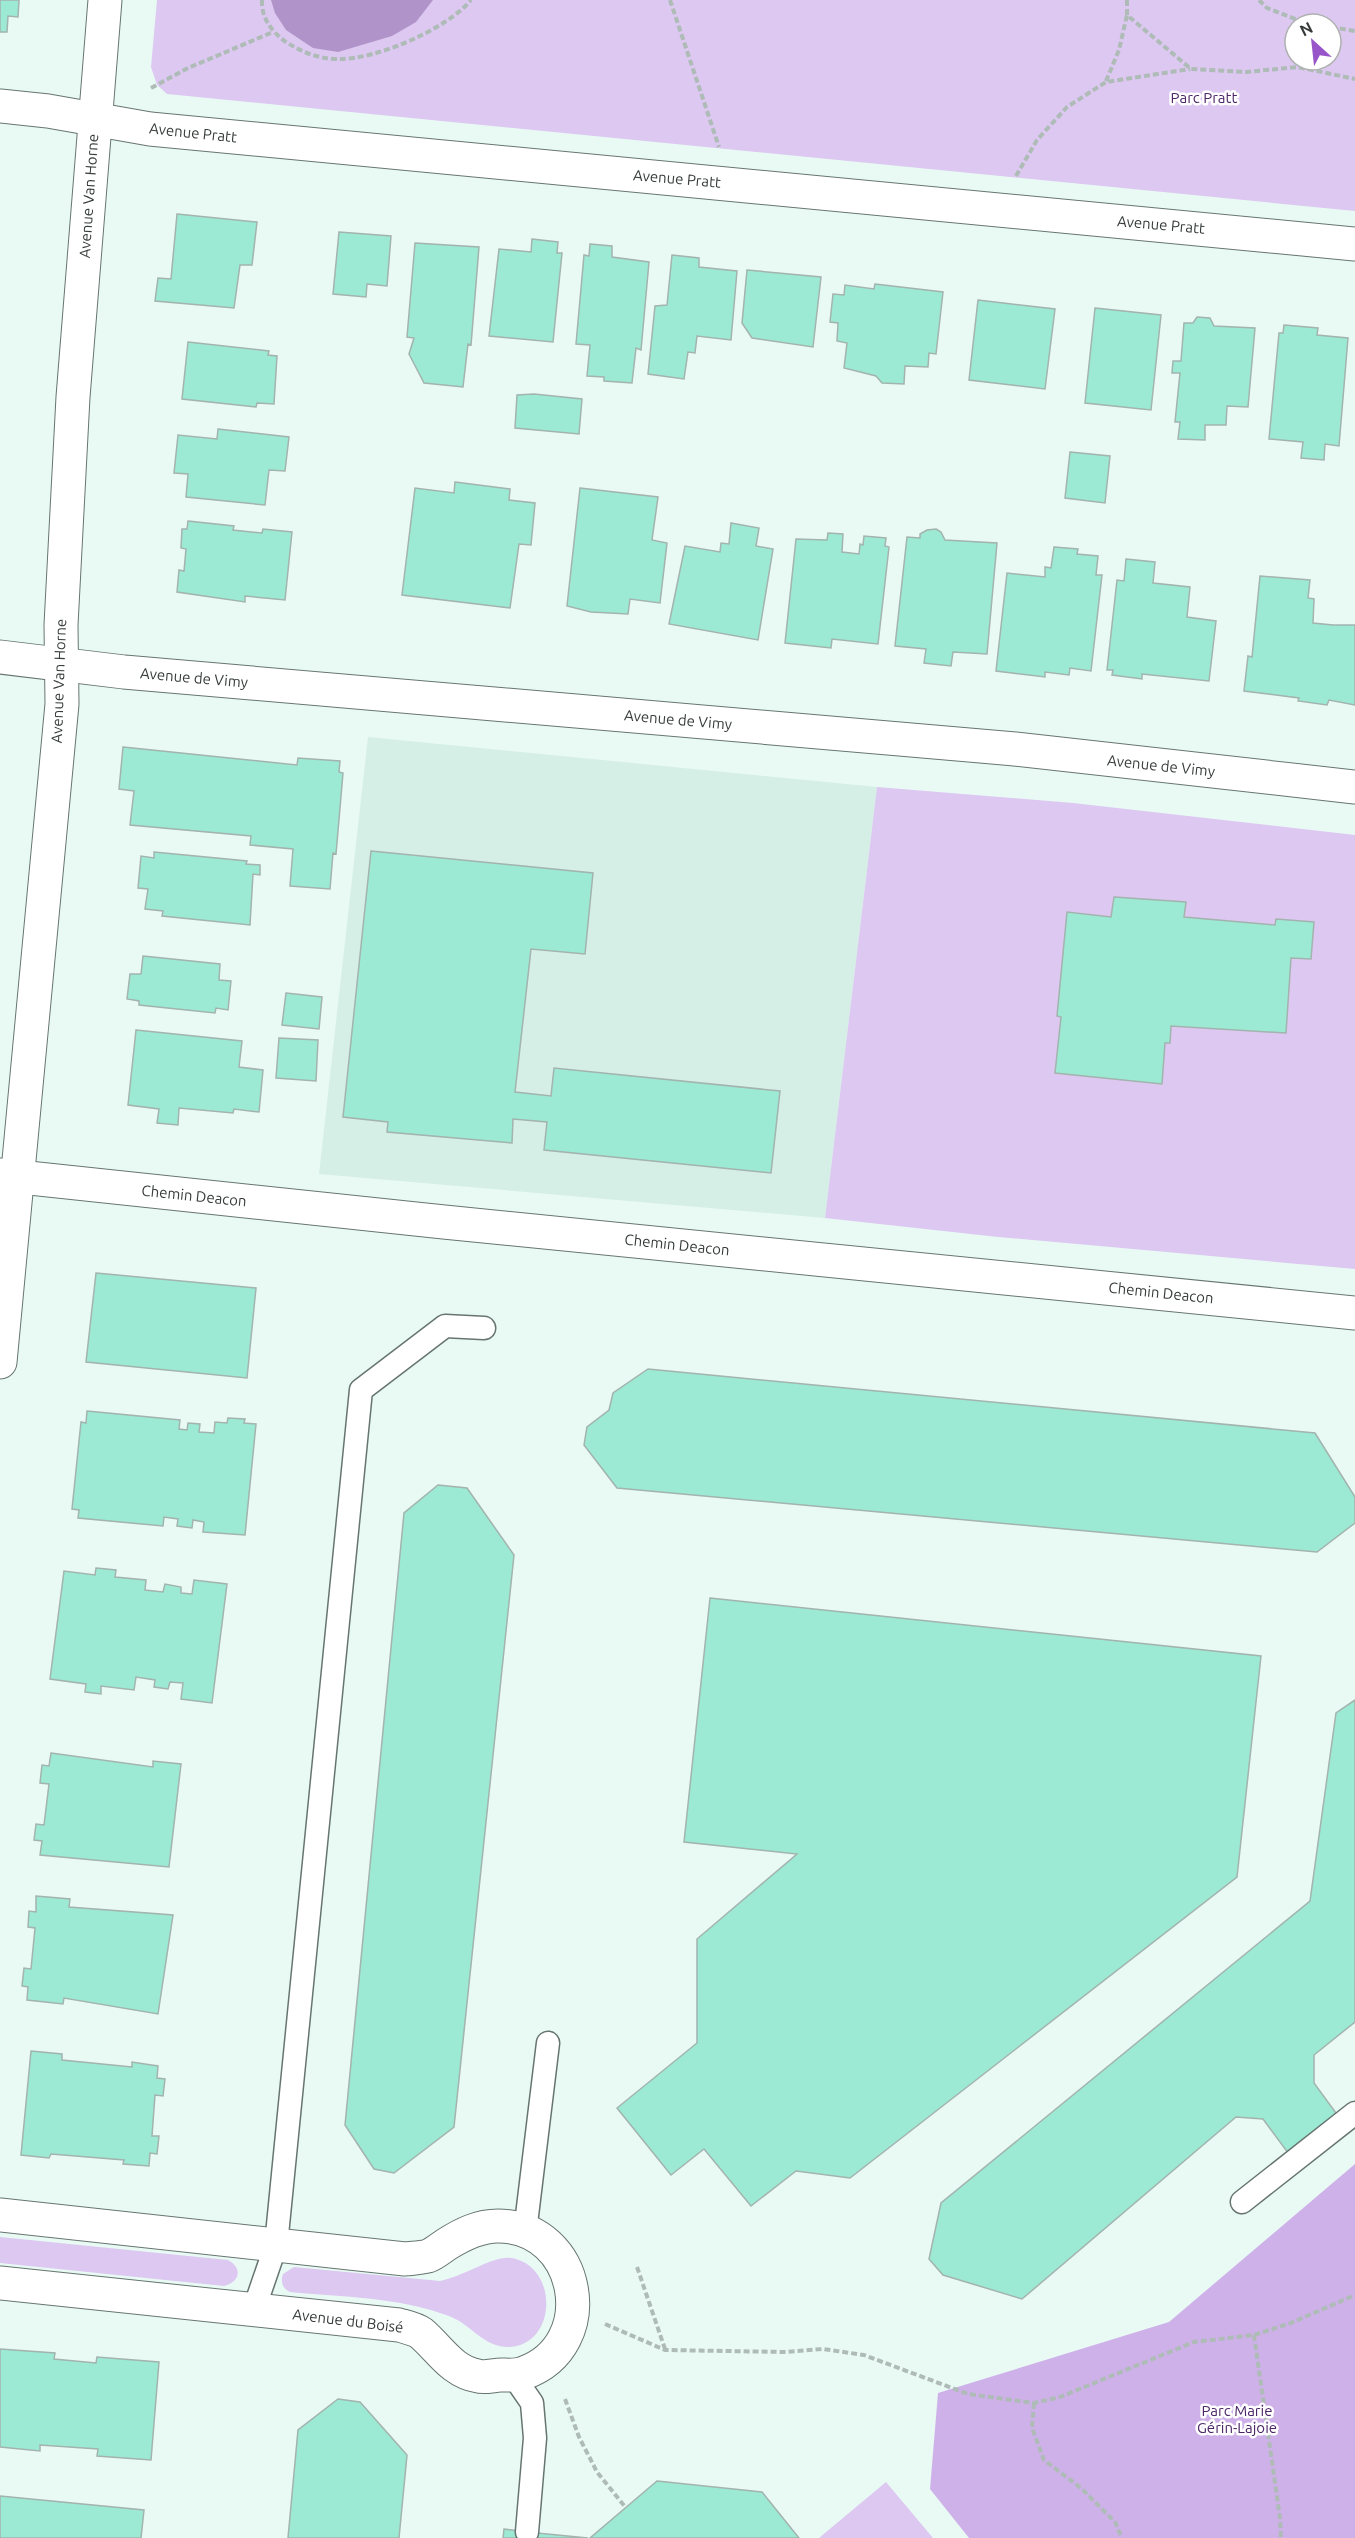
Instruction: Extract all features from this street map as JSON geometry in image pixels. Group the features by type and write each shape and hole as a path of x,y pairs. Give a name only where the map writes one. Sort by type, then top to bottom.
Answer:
{"street":[{"name":"Avenue Van Horne","path":"0,1362 9,1176 62,704 61,617 73,397 105,0"},
{"name":"Avenue Pratt","path":"0,106 48,111 162,130 1355,244"},
{"name":"Avenue de Vimy","path":"0,657 114,671 1015,749 1355,787"},
{"name":"Chemin Deacon","path":"9,1176 1355,1313"},
{"name":"Avenue du Boisé","path":"0,2215 405,2259 429,2256 473,2230 499,2226 525,2232 543,2242 566,2267 571,2280 573,2311 568,2333 555,2352 540,2365 522,2374 478,2376 456,2367 419,2332 399,2325 0,2283"}],"lane":[{"path":"254,2309 276,2245 361,1389 445,1326 484,1328"},
{"path":"525,2232 548,2043"},
{"path":"1242,2202 1355,2113"},
{"path":"512,2374 532,2403 535,2438 527,2532"}],"path":[{"path":"262,0 266,20 273,32 309,55 339,59 369,54 411,39 463,9 471,0"},
{"path":"669,0 722,154"},
{"path":"1106,82 1119,50 1127,15 1127,0"},
{"path":"1259,0 1267,8 1283,14"},
{"path":"1127,15 1191,69"},
{"path":"151,88 188,68 273,32"},
{"path":"1012,183 1037,140 1067,107 1106,82 1191,69 1246,72 1298,67 1355,79"},
{"path":"637,2266 665,2350"},
{"path":"605,2324 665,2350 786,2352 823,2349 854,2353 968,2394 1034,2403 1060,2397 1194,2342 1254,2335 1291,2323 1355,2295"},
{"path":"1254,2335 1281,2538"},
{"path":"560,2391 597,2472 626,2508"},
{"path":"1034,2403 1032,2428 1044,2460 1081,2488 1115,2522 1122,2538"}],"shaded area":[{"path":"271,0 433,0 416,22 392,36 338,52 313,48 286,30 275,13"},
{"path":"368,737 877,787 825,1218 319,1174"}],"green space":[{"name":"Parc Pratt","path":"157,0 1355,0 1355,211 167,94 157,85 151,67"},
{"path":"877,787 1073,803 1355,835 1355,1269 998,1237 825,1218"},
{"name":"Parc Marie Gérin-Lajoie","path":"1355,2164 1355,2538 969,2538 930,2489 938,2393 1169,2322"},
{"path":"0,2237 228,2260 236,2267 238,2274 233,2281 224,2286 0,2263"},
{"path":"511,2258 527,2264 538,2275 544,2289 546,2305 544,2320 536,2334 524,2343 508,2347 491,2343 457,2320 430,2310 390,2301 290,2292 282,2282 283,2274 294,2267 440,2281 495,2260"},
{"path":"886,2482 933,2538 819,2538"}],"building":[{"path":"0,0 19,0 18,17 8,16 7,32 0,32"},
{"path":"177,214 257,222 252,265 240,265 234,308 155,301 158,278 171,279"},
{"path":"339,232 391,236 387,286 367,284 366,297 333,294"},
{"path":"532,239 558,242 557,253 562,253 553,342 489,336 499,249 531,252"},
{"path":"415,243 479,247 471,345 468,344 463,387 424,383 409,354 414,338 407,337"},
{"path":"590,244 612,246 612,257 649,262 641,350 636,348 632,383 604,381 604,377 587,376 590,345 576,344 584,255 589,256"},
{"path":"672,255 699,258 699,267 737,271 731,340 697,336 695,353 688,352 684,379 648,374 655,306 667,305"},
{"path":"747,270 821,277 813,347 752,338 742,323"},
{"path":"875,284 943,292 936,354 929,353 928,367 905,366 904,384 882,383 876,376 844,368 847,343 837,341 838,323 830,322 833,294 844,295 845,285 874,289"},
{"path":"978,300 1055,309 1045,389 969,380"},
{"path":"1095,308 1161,315 1151,410 1085,403"},
{"path":"1197,317 1210,318 1214,326 1255,328 1248,407 1227,406 1226,425 1205,425 1205,440 1178,439 1180,422 1175,422 1180,373 1172,373 1173,361 1181,361 1184,323 1193,323"},
{"path":"1284,325 1318,328 1317,335 1348,338 1339,446 1325,444 1324,460 1301,458 1303,442 1269,439 1279,333 1283,333"},
{"path":"188,342 269,351 268,355 277,356 274,404 257,403 256,407 182,399"},
{"path":"534,394 582,399 579,434 515,428 517,395"},
{"path":"218,429 289,437 285,471 269,470 265,505 186,497 188,474 174,473 178,435 217,439"},
{"path":"1070,452 1110,456 1105,503 1065,498"},
{"path":"455,482 510,489 509,500 535,503 531,545 519,544 510,608 402,595 415,488 454,493"},
{"path":"580,488 658,497 652,540 667,543 660,603 630,599 628,614 591,612 567,606"},
{"path":"188,521 234,526 233,530 262,533 263,529 292,532 285,600 245,596 245,602 177,592 179,570 184,571 186,549 181,548 182,529 187,529"},
{"path":"731,523 759,528 756,546 773,549 758,640 669,624 685,546 720,552 721,543 729,544"},
{"path":"936,529 941,532 945,540 997,543 987,654 953,652 951,666 924,663 926,649 895,646 907,537 920,538 920,534 927,530"},
{"path":"828,533 843,534 842,552 859,554 864,536 886,538 885,546 889,547 878,644 832,639 831,648 785,643 796,539 827,540"},
{"path":"1054,547 1078,549 1077,554 1098,556 1096,575 1102,575 1091,671 1070,668 1069,675 1045,672 1045,677 996,671 1007,573 1045,577 1045,567 1051,568"},
{"path":"1126,559 1155,562 1153,583 1190,587 1187,617 1216,621 1209,681 1142,674 1142,679 1112,675 1113,670 1107,670 1117,580 1124,581"},
{"path":"1260,576 1310,580 1308,598 1314,599 1313,623 1355,625 1355,705 1329,700 1327,705 1298,701 1299,698 1244,691 1248,656 1252,657"},
{"path":"123,747 297,765 298,758 340,761 339,772 343,773 336,854 333,853 330,889 290,886 293,849 250,845 251,836 130,825 134,791 119,789"},
{"path":"371,851 593,873 585,954 531,949 515,1092 551,1096 554,1068 780,1091 771,1173 544,1150 547,1122 513,1119 512,1143 387,1132 388,1122 343,1117"},
{"path":"154,852 247,861 246,864 260,865 260,875 253,874 250,925 162,916 163,911 145,909 148,889 138,888 141,856 154,858"},
{"path":"1114,897 1186,902 1184,917 1275,925 1276,919 1314,922 1311,959 1291,958 1286,1033 1171,1026 1170,1043 1165,1043 1162,1084 1055,1073 1061,1017 1057,1016 1067,912 1111,917"},
{"path":"143,956 220,964 219,980 231,981 228,1010 216,1008 215,1013 139,1005 139,1001 127,999 130,974 141,974"},
{"path":"286,993 322,997 319,1029 282,1025"},
{"path":"136,1030 242,1041 239,1067 263,1070 259,1112 234,1109 233,1113 179,1108 178,1125 157,1123 159,1109 128,1105"},
{"path":"279,1038 318,1040 316,1081 276,1078"},
{"path":"96,1273 256,1288 247,1378 86,1362"},
{"path":"648,1369 1315,1433 1355,1497 1355,1523 1317,1552 617,1488 584,1445 587,1427 609,1410 613,1393"},
{"path":"87,1411 180,1420 179,1429 187,1430 188,1423 200,1424 199,1432 214,1433 215,1422 227,1423 228,1418 245,1419 244,1423 256,1424 245,1535 203,1532 204,1522 193,1520 192,1528 177,1526 178,1519 164,1517 163,1526 78,1518 79,1510 72,1509 81,1422 86,1423"},
{"path":"438,1485 467,1488 514,1555 454,2127 394,2173 374,2169 345,2125 404,1513"},
{"path":"96,1568 116,1570 115,1577 146,1580 145,1590 163,1592 165,1584 181,1587 181,1593 192,1594 194,1580 227,1584 212,1703 181,1699 183,1683 170,1682 168,1689 154,1687 155,1680 136,1677 134,1690 101,1686 101,1694 85,1692 86,1684 50,1679 64,1571 95,1575"},
{"path":"710,1598 1261,1656 1237,1877 850,2178 796,2171 751,2206 704,2149 671,2175 617,2108 697,2043 697,1939 797,1854 684,1842"},
{"path":"1355,1700 1355,2022 1314,2055 1314,2083 1347,2128 1297,2165 1263,2119 1236,2117 1022,2299 943,2275 929,2259 941,2203 1310,1901 1336,1713"},
{"path":"51,1753 153,1767 153,1761 181,1764 169,1867 40,1855 42,1841 34,1840 36,1824 44,1825 49,1784 40,1783 42,1765 49,1766"},
{"path":"36,1896 70,1899 69,1907 173,1915 158,2014 64,1998 63,2004 27,2000 28,1987 22,1986 24,1968 31,1969 35,1928 28,1927 29,1911 36,1912"},
{"path":"31,2051 62,2054 62,2060 132,2067 132,2062 158,2066 157,2078 165,2079 163,2096 155,2095 152,2136 159,2136 157,2154 150,2153 149,2166 123,2164 124,2160 51,2154 49,2158 21,2155"},
{"path":"0,2349 55,2353 54,2359 96,2363 97,2357 159,2362 151,2460 97,2456 98,2449 40,2445 40,2451 0,2447"},
{"path":"338,2399 360,2402 407,2455 399,2538 288,2538 298,2430"},
{"path":"657,2481 762,2492 799,2538 590,2538"},
{"path":"0,2496 144,2510 141,2538 0,2538"},
{"path":"504,2529 527,2532 588,2538 503,2538"}]}
